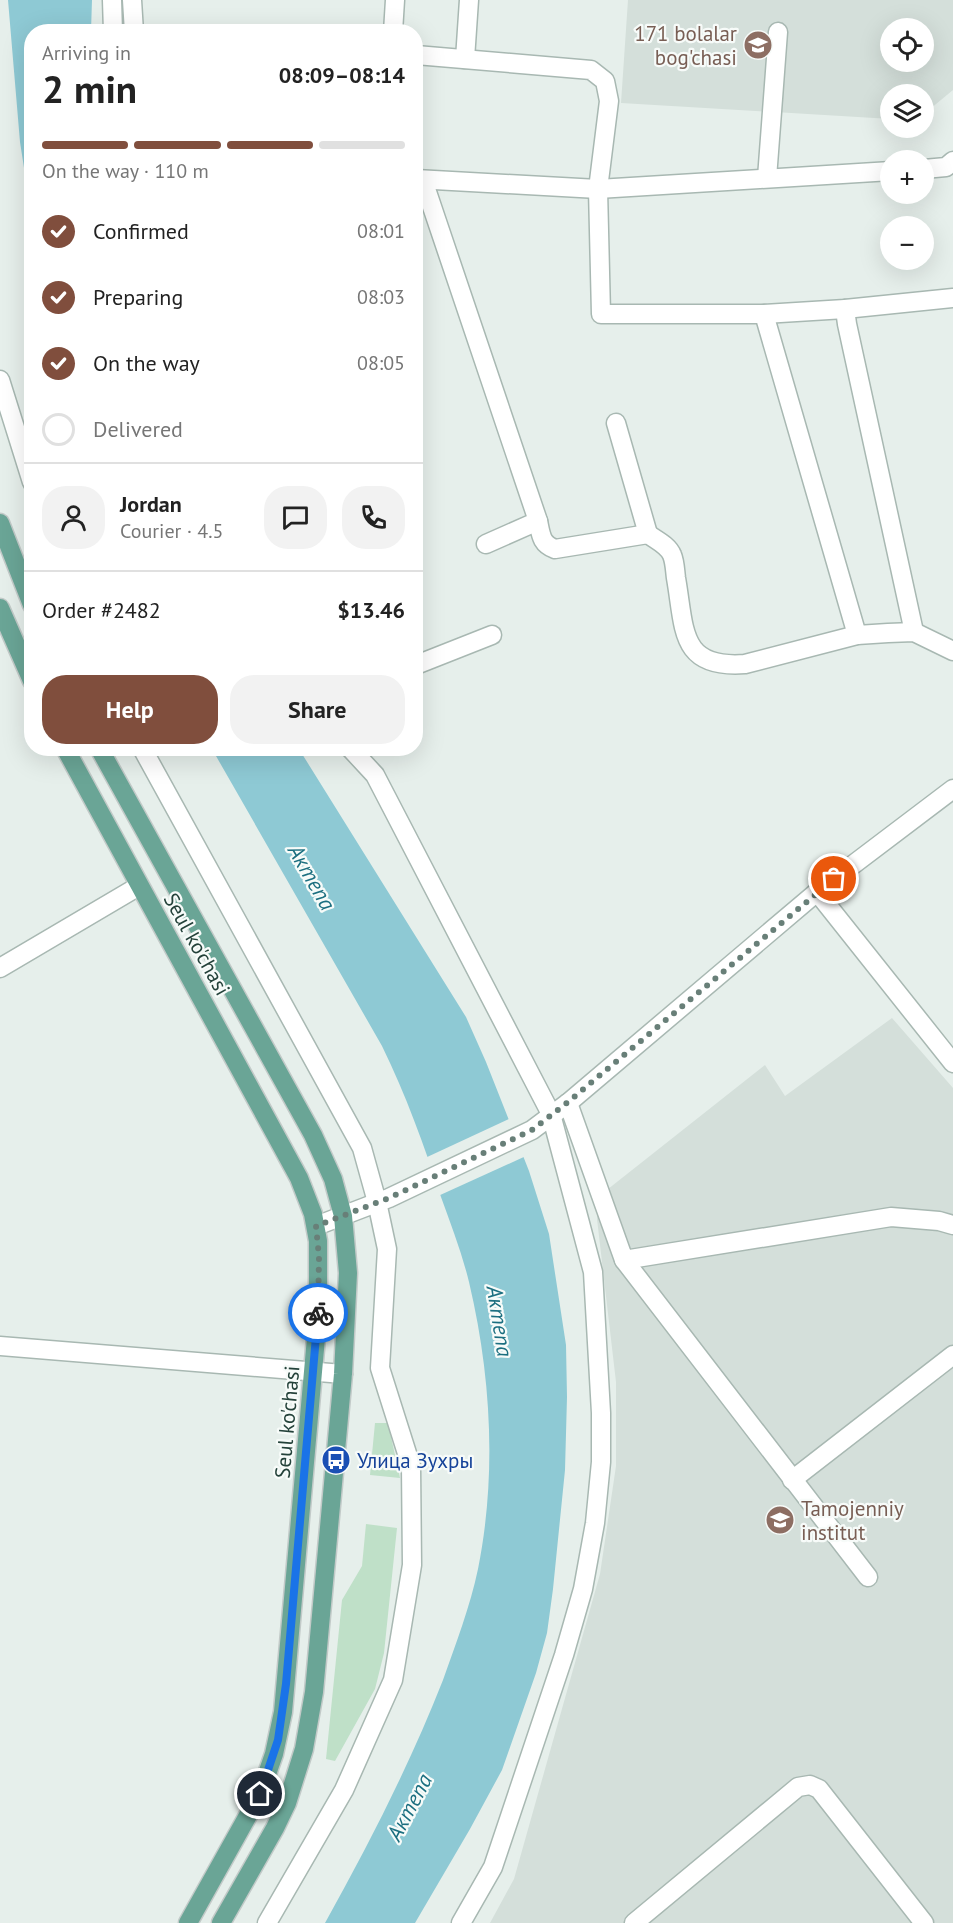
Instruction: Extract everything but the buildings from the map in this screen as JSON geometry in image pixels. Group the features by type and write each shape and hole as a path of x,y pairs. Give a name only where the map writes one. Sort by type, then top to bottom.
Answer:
{"main road":[{"path":"0,523 24,584"},
{"path":"0,608 24,663"},
{"name":"Seul ko'chasi","path":"69,756 295,1170 309,1202 316,1226 320,1276 314,1372 289,1656 278,1740 270,1769 256,1802 188,1923"},
{"name":"Seul ko'chasi","path":"103,756 313,1135 333,1179 343,1216 348,1273 343,1374 317,1664 304,1749 287,1803 221,1923"}],"street":[{"path":"112,0 113,24"},
{"path":"132,0 134,24"},
{"path":"394,24 395,0"},
{"path":"465,59 469,0"},
{"path":"767,178 778,32"},
{"path":"423,56 591,70 605,81 609,101 598,189 601,314 764,314 845,309 953,298"},
{"path":"934,169 951,169"},
{"path":"423,179 598,189 880,172"},
{"path":"423,190 538,521 542,541 555,549 648,534"},
{"path":"845,309 914,632"},
{"path":"764,314 857,635"},
{"path":"0,380 24,457"},
{"path":"616,423 648,534 663,544 673,556 685,634 693,649 706,661 729,665 745,664 857,635 914,632 953,651"},
{"path":"486,544 538,521"},
{"path":"423,662 492,635"},
{"path":"146,756 362,1148 383,1200 387,1249 380,1368 411,1466 412,1565 393,1680 344,1790 267,1923"},
{"path":"357,756 375,775 551,1114 593,1272 601,1462 596,1522 583,1588 553,1689 493,1867 461,1923"},
{"path":"316,1226 383,1200 532,1130 817,892 953,789"},
{"path":"0,968 139,886"},
{"path":"817,892 953,1063"},
{"path":"568,1102 624,1260 867,1577"},
{"path":"624,1260 891,1217 939,1221 953,1226"},
{"path":"0,1346 343,1374"},
{"path":"792,1480 953,1355"},
{"path":"634,1923 798,1786 810,1785 819,1790 924,1923"}],"shaded area":[{"name":"171 bolalar bog'chasi","path":"628,0 953,0 953,90 934,106 934,84 880,84 880,118 621,103"},
{"name":"Tamojenniy institut","path":"892,1018 953,1088 953,1923 490,1923 514,1879 600,1574 616,1466 616,1382 597,1219 603,1193 765,1065 785,1096"}],"green space":[{"path":"375,1423 388,1423 400,1478 370,1475"},
{"path":"366,1524 397,1528 384,1653 375,1689 335,1761 326,1759 342,1600 362,1566"}],"water":[{"path":"8,0 92,0 91,24 24,24 24,168"},
{"name":"Актепа","path":"216,756 303,756 466,1017 529,1171 549,1234 566,1345 565,1470 547,1633 536,1673 502,1770 415,1923 325,1923 403,1773 443,1680 475,1583 488,1497 487,1389 466,1271 414,1120 382,1046"}],"pier":[{"path":"511,1118 526,1156 438,1196 425,1158"}],"way so far":[{"path":"318,1313 320,1276 316,1226 389,1198 532,1130 834,879"}],"place":[{"name":"171 bolalar bog'chasi","path":"758,45"},
{"name":"Улица Зухры","path":"336,1460"},
{"name":"Tamojenniy institut","path":"780,1520"}],"route":[{"path":"260,1794 270,1769 283,1712 318,1313"}]}
